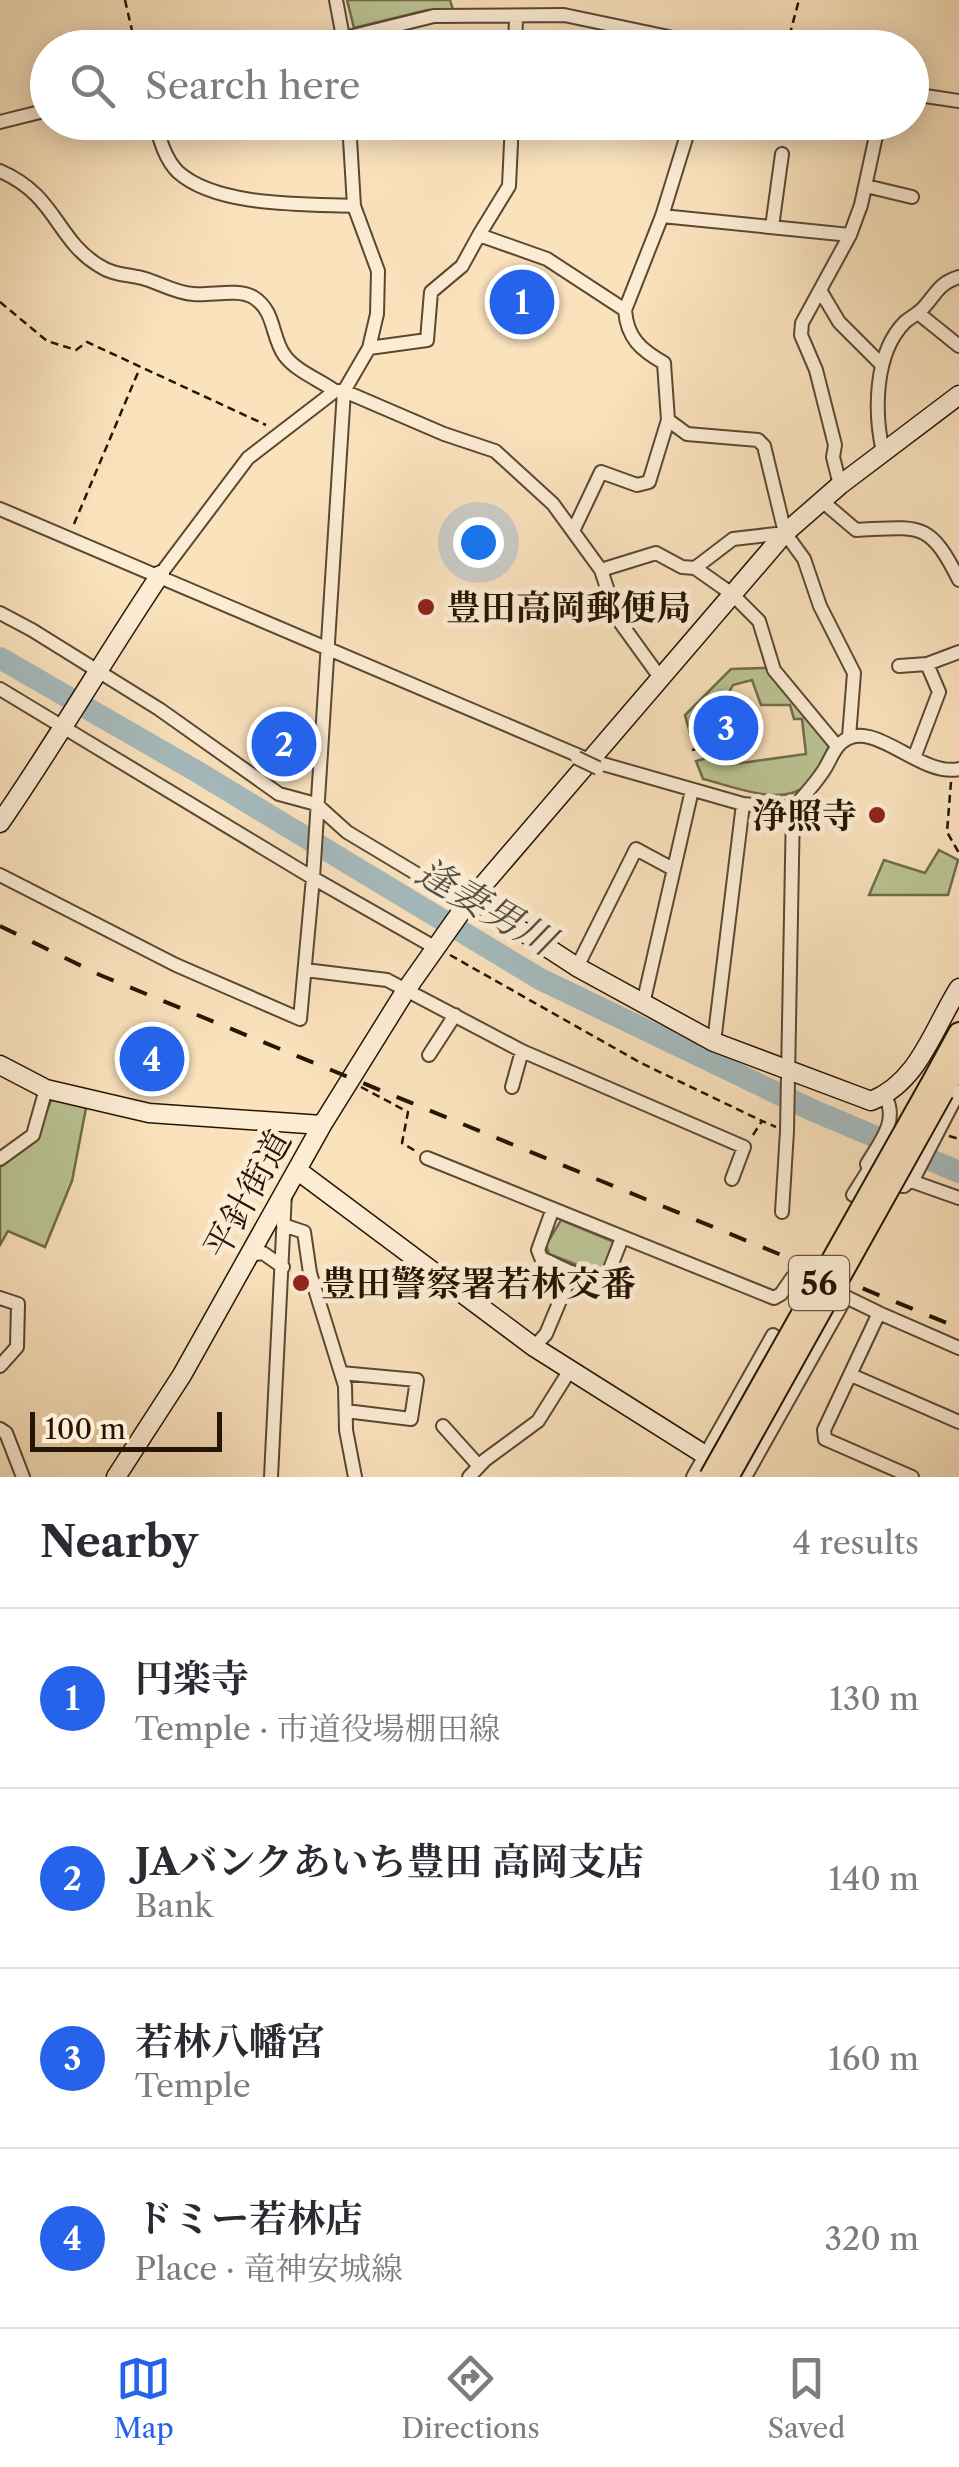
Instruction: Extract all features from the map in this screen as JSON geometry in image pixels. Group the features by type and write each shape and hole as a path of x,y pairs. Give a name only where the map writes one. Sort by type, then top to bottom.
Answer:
{"main road":[{"name":"56","path":"708,1467 944,1090 959,1032"},
{"name":"56","path":"728,1477 959,1063"}],"street":[{"path":"336,0 342,30"},
{"path":"387,30 434,16 564,15 636,30"},
{"path":"516,17 516,30"},
{"path":"929,97 959,101"},
{"path":"0,122 30,114"},
{"path":"160,140 175,170 194,184 274,202 354,206"},
{"path":"0,823 64,726 94,672 160,575 248,458 340,391 369,348 377,314 378,271 354,206 350,140"},
{"path":"369,348 427,340 431,292 462,266 509,186 511,140"},
{"path":"574,529 601,472 638,485 649,482 668,420 664,363 632,340 625,310 686,140"},
{"path":"840,485 816,370 801,336 802,324 850,235 875,140"},
{"path":"772,227 782,154"},
{"path":"0,172 30,187 95,264 118,276 138,277 189,294 250,295 264,305 282,353 340,391 495,451 553,504 574,529 602,570 617,618 659,676"},
{"path":"866,186 912,197"},
{"path":"662,216 850,235"},
{"path":"479,235 547,259 625,310"},
{"path":"883,452 879,403 882,365 892,340 940,284 959,277"},
{"path":"820,290 839,322 882,365"},
{"path":"918,313 959,346"},
{"path":"0,876 176,965 300,1020 313,875 340,391"},
{"name":"平針街道","path":"116,1477 174,1388 322,1125 406,990 468,901 785,533 840,485 959,395"},
{"path":"668,420 687,434 758,440 764,446 785,533 804,560 820,606 854,674 842,742 794,808 782,1212"},
{"path":"822,501 856,530 918,530 934,537 959,580"},
{"path":"0,508 588,762 743,804 794,808"},
{"path":"696,568 733,539 785,533"},
{"path":"602,570 656,553 682,567 696,568 732,594 759,621 774,670 842,742"},
{"path":"0,613 159,709 279,794 316,807 347,832 643,1004 714,1042 788,1072 858,1098 871,1101 884,1096 910,1075 959,988"},
{"path":"899,666 926,664 959,652"},
{"path":"914,758 939,692 926,664"},
{"path":"0,690 437,946"},
{"path":"842,742 871,736 934,768 955,770"},
{"path":"643,1004 692,790"},
{"path":"714,1042 743,804"},
{"path":"577,967 636,849 674,870"},
{"path":"305,970 387,980 522,1051 744,1148 732,1179"},
{"path":"429,1055 455,1015"},
{"path":"512,1087 522,1051"},
{"path":"0,1066 46,1089 149,1113 322,1125"},
{"path":"0,1159 33,1134 46,1089"},
{"path":"868,1168 870,1175 896,1186 913,1179 935,1141 944,1090"},
{"path":"853,1195 890,1126 892,1108 884,1096"},
{"path":"427,1158 774,1298 792,1278 959,1348"},
{"path":"297,1170 534,1347 708,1467 742,1477 846,1298"},
{"path":"913,1179 959,1198"},
{"path":"270,1477 285,1191"},
{"path":"552,1211 538,1250 541,1258 572,1272 600,1281 606,1278 622,1238"},
{"path":"283,1225 304,1232 310,1273 341,1373 355,1477"},
{"path":"250,1256 263,1253 283,1267"},
{"path":"534,1347 546,1334 572,1272"},
{"path":"0,1298 18,1304 17,1347 0,1366"},
{"path":"879,1314 822,1435 912,1477"},
{"path":"694,1477 708,1467 774,1336"},
{"path":"469,1477 538,1421 570,1370"},
{"path":"341,1373 417,1380 411,1420 346,1411"},
{"path":"851,1375 959,1422"},
{"path":"443,1426 479,1466"},
{"path":"0,1429 6,1432 23,1477"}],"path":[{"path":"124,0 132,30"},
{"path":"791,30 799,0"},
{"path":"0,302 47,342 76,350 87,342 280,431"},
{"path":"68,538 139,368"},
{"path":"692,750 721,744"},
{"path":"955,770 947,832 959,853"},
{"path":"437,946 641,1063 787,1131"},
{"path":"351,1082 408,1112 402,1143 427,1158"},
{"path":"744,1148 762,1121"}],"green space":[{"path":"347,0 450,0 453,10 427,10 354,28"},
{"path":"766,668 831,741 813,779 798,791 772,795 703,779 696,761 722,754 727,765 806,754 802,719 794,719 790,705 761,705 752,680 733,685 729,692 704,703 713,730 691,737 685,715 731,669"},
{"path":"939,850 958,860 948,895 869,895 884,860 925,873"},
{"path":"51,1100 87,1103 72,1181 45,1247 8,1231 0,1245 0,1167 37,1138"},
{"path":"561,1220 612,1241 614,1246 604,1271 598,1273 549,1254 546,1245"}],"waterway":[{"name":"逢妻男川","path":"0,658 196,771 540,979 812,1110 959,1172"}],"railway":[{"path":"0,926 100,975 959,1328"}],"place":[{"name":"円楽寺","path":"522,302"},
{"name":"豊田高岡郵便局","path":"426,607"},
{"name":"若林八幡宮","path":"726,728"},
{"name":"JAバンクあいち豊田 高岡支店","path":"284,744"},
{"name":"浄照寺","path":"877,815"},
{"name":"ドミー若林店","path":"152,1059"},
{"name":"豊田警察署若林交番","path":"301,1283"}]}
